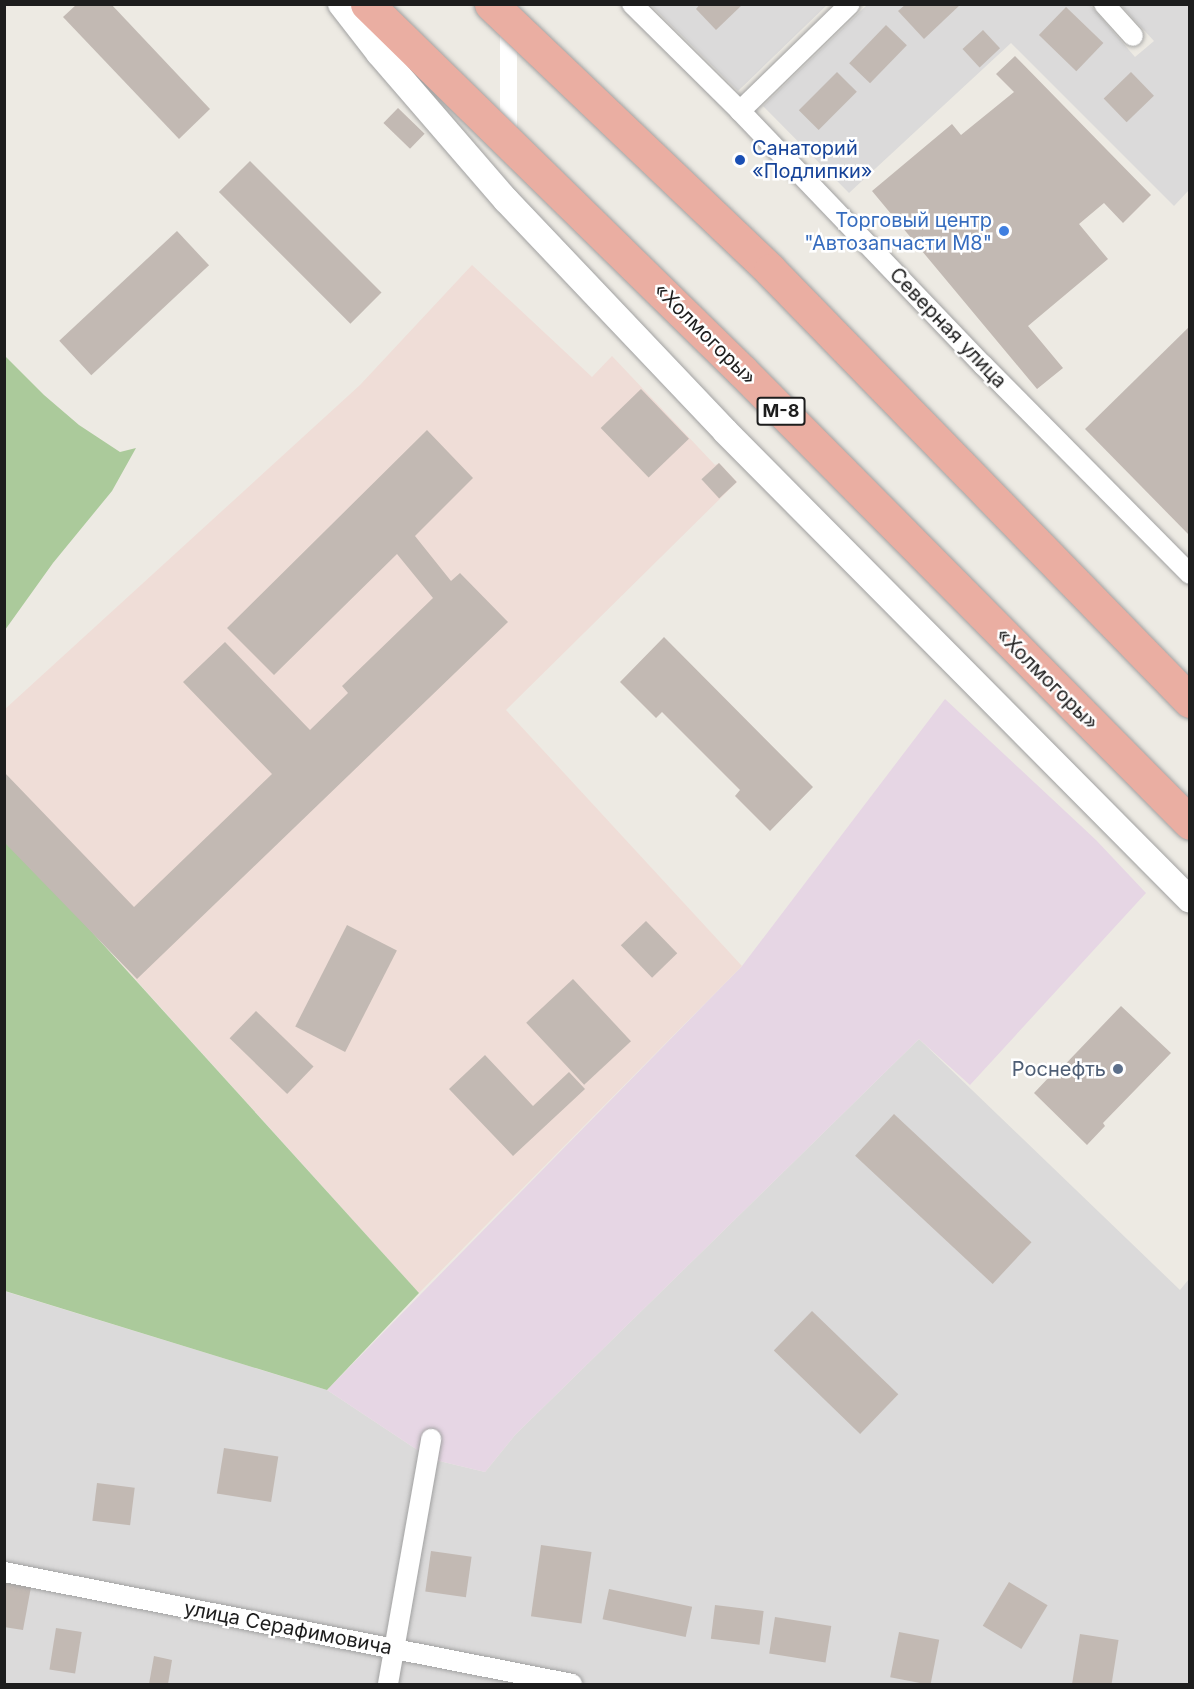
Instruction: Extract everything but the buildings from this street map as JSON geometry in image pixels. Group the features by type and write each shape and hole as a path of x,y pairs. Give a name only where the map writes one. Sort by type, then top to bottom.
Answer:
{"highway":[{"name":"«Холмогоры»","path":"367,4 725,354 1190,823"},
{"path":"491,4 771,270 1190,701"}],"street":[{"path":"341,4 379,53 506,200 692,397 1190,900"},
{"name":"Северная улица","path":"632,4 740,111 983,365 1190,574"},
{"path":"740,111 850,4"},
{"path":"1104,4 1133,36"},
{"path":"388,1684 431,1439"},
{"name":"улица Серафимовича","path":"4,1572 572,1684"}],"shaded area":[{"path":"651,5 827,5 738,91"},
{"path":"867,5 1090,5 1135,57 1154,41 1121,5 1189,5 1189,190 1174,206 1011,43 849,193 763,106"},
{"path":"472,265 592,377 612,356 715,465 719,463 737,482 506,710 742,966 419,1293 5,835 4,710 360,385"},
{"path":"945,699 1096,840 1146,893 970,1085 919,1039 515,1435 485,1472 431,1459 327,1390 742,966"},
{"path":"919,1039 1180,1290 1189,1279 1189,1684 5,1684 4,1291 327,1390 431,1459 485,1472 515,1435"}],"green space":[{"path":"4,355 44,395 79,425 120,452 136,448 112,491 53,563 5,630"},
{"path":"4,835 419,1293 327,1390 5,1291"}],"pier":[{"path":"500,5 517,5 517,150 500,150"}],"place":[{"name":"Санаторий «Подлипки»","path":"740,160"},
{"name":"Торговый центр \"Автозапчасти М8\"","path":"1004,231"},
{"name":"Роснефть","path":"1118,1069"}]}
